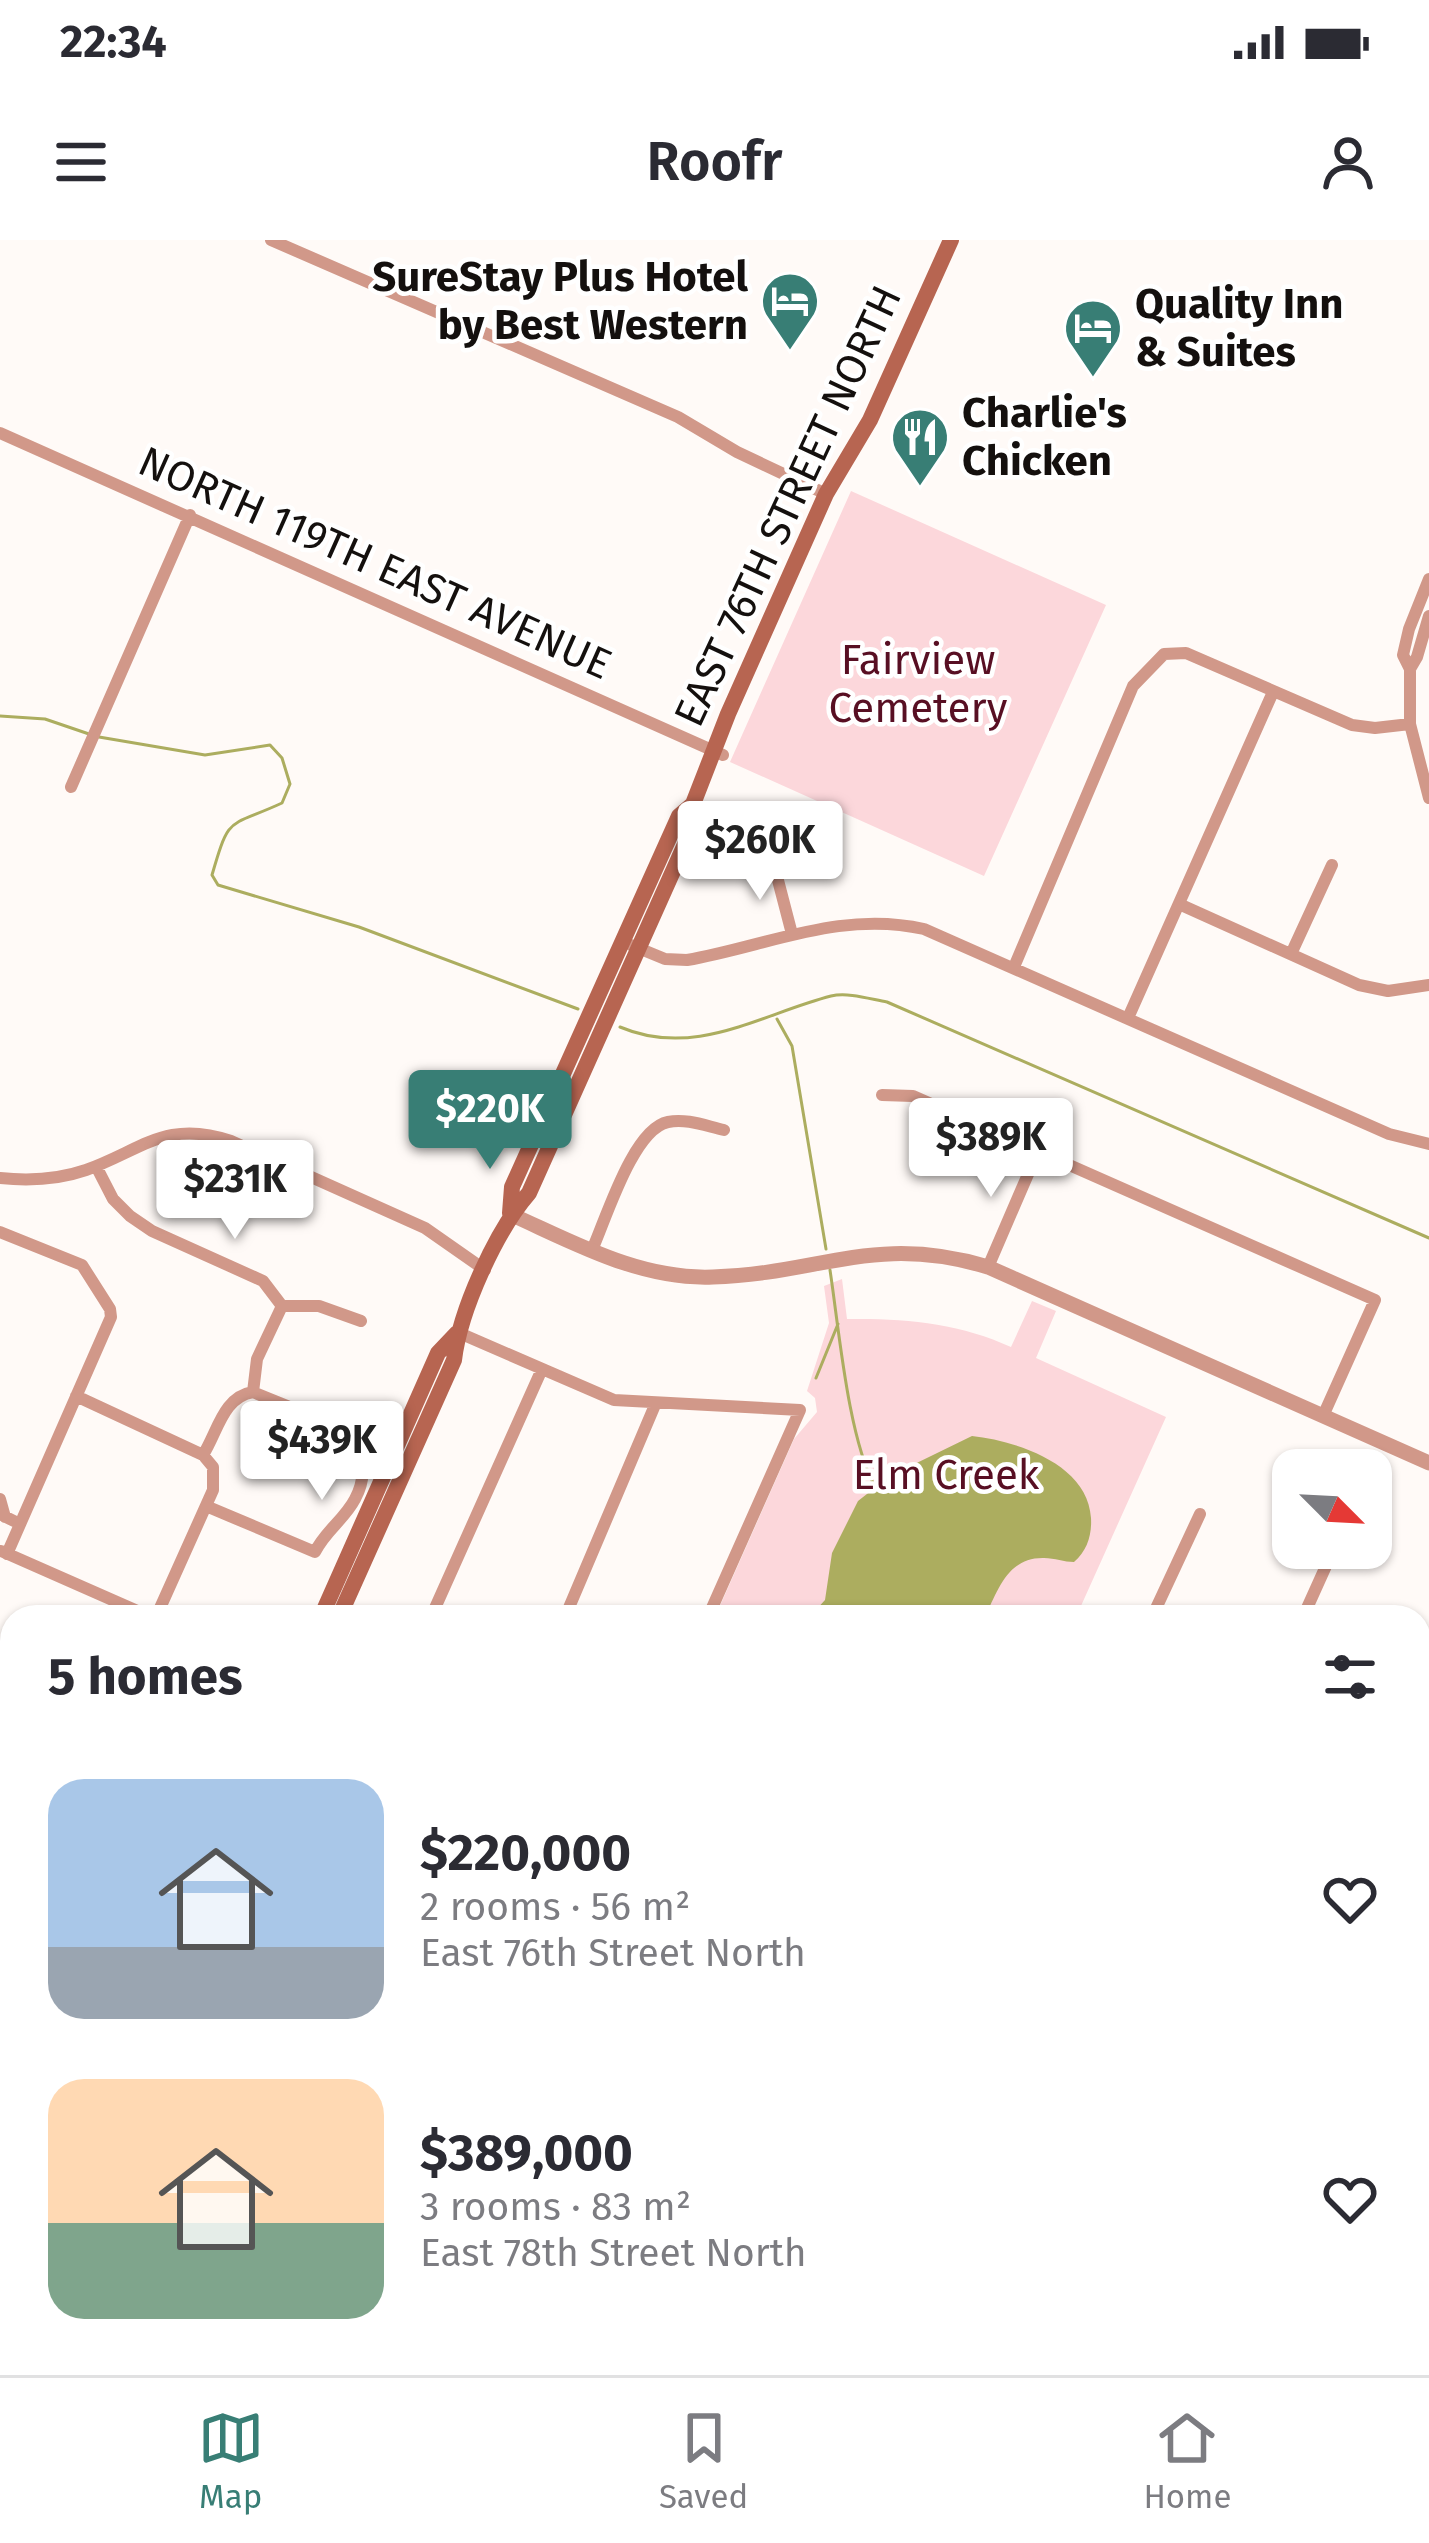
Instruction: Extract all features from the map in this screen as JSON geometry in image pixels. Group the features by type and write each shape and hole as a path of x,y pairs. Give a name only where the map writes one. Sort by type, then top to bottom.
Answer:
{"main road":[{"name":"EAST 76TH STREET NORTH","path":"326,1605 438,1353 457,1332 510,1214 529,1193 679,816 693,804 718,753 826,494 869,420 951,240"},
{"name":"EAST 76TH STREET NORTH","path":"344,1605 454,1360 457,1332"}],"street":[{"path":"271,240 677,418 826,494"},
{"name":"NORTH 119TH EAST AVENUE","path":"0,433 718,753"},
{"path":"70,787 190,515"},
{"path":"1410,669 1403,655 1408,628 1429,579"},
{"path":"1429,616 1410,669 1410,724 1429,798"},
{"path":"1014,967 1133,686 1164,654 1186,653 1352,725 1410,724"},
{"path":"1128,1018 1273,692"},
{"path":"773,861 792,934"},
{"path":"1292,954 1332,865"},
{"path":"1179,904 1375,989 1400,991 1429,985"},
{"path":"630,945 665,959 687,960 853,922 908,925 946,937 1390,1134 1429,1144"},
{"path":"882,1096 913,1096 1375,1300 1323,1416"},
{"path":"592,1250 637,1148 655,1127 682,1120 724,1130"},
{"path":"0,1178 45,1180 96,1166 165,1135 193,1132 218,1137 425,1228 485,1270"},
{"path":"988,1267 1038,1151"},
{"path":"96,1166 113,1198 130,1216 152,1231 263,1280 282,1306"},
{"path":"510,1214 656,1273 712,1277 876,1252 936,1253 988,1267 1429,1463"},
{"path":"0,1232 82,1265 110,1309 110,1322 20,1524 3,1552 125,1605"},
{"path":"282,1306 319,1306 361,1321"},
{"path":"254,1393 257,1359 282,1306"},
{"path":"457,1332 614,1400 800,1410 713,1605"},
{"path":"435,1605 542,1370"},
{"path":"203,1454 230,1402 238,1395 254,1393 338,1430 358,1450 364,1470 345,1515 324,1533 315,1552 206,1506"},
{"path":"76,1396 203,1454 213,1467 206,1506 159,1605"},
{"path":"570,1605 655,1405"},
{"path":"0,1499 2,1515 20,1524"},
{"path":"1159,1605 1200,1514"},
{"path":"1308,1605 1325,1569"}],"green space":[{"name":"Fairview Cemetery","path":"851,491 1106,605 984,876 730,762"},
{"name":"Elm Creek","path":"842,1279 847,1319 931,1324 972,1332 1011,1347 1032,1301 1056,1311 1036,1358 1166,1417 1081,1605 720,1605 794,1439 817,1412 815,1398 807,1391 829,1323 824,1286"}],"shaded area":[{"path":"972,1436 1009,1443 1047,1459 1077,1483 1091,1518 1088,1542 1074,1562 1044,1558 1021,1563 1006,1577 991,1605 820,1605 832,1553 858,1501 890,1476"}],"waterway":[{"path":"0,716 45,719 89,734"},
{"path":"99,737 205,755 270,745 282,758 290,784 282,803 241,820 228,832 212,875 218,885 359,927 578,1009"},
{"path":"620,1027 648,1036 701,1036 831,996 887,1002 1429,1238"},
{"path":"777,1019 792,1046 826,1249"},
{"path":"830,1270 851,1412 875,1487"},
{"path":"816,1378 838,1324"}],"place":[{"name":"SureStay Plus Hotel by Best Western","path":"790,352"},
{"name":"Quality Inn & Suites","path":"1093,379"},
{"name":"Charlie's Chicken","path":"920,488"}]}
